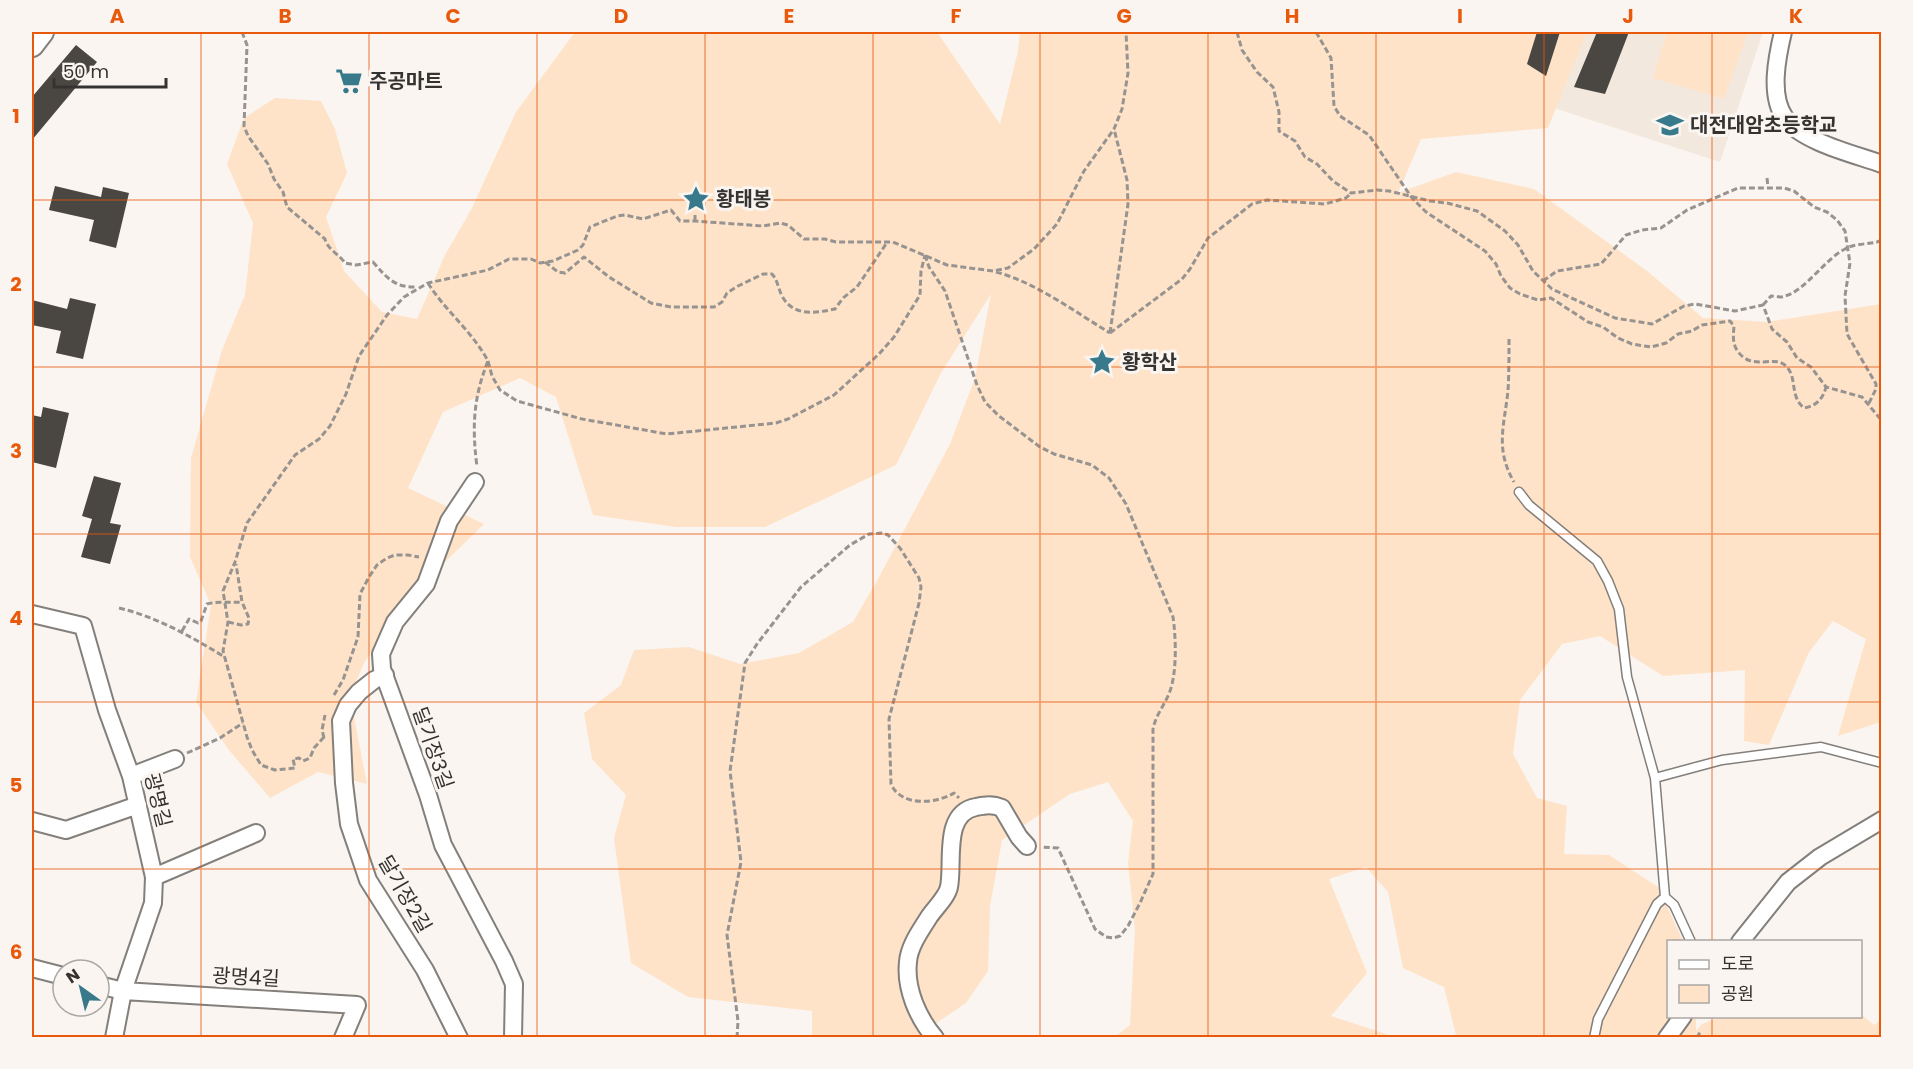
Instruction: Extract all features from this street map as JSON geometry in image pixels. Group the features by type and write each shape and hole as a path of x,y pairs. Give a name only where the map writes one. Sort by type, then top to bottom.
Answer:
{"main road":[{"path":"32,45 42,32"}],"street":[{"path":"1783,32 1776,89 1778,105 1785,118 1797,130 1818,141 1881,164"},
{"name":"달기장3길","path":"475,482 449,521 426,584 395,622 381,654 382,669 443,845 514,984 513,1038"},
{"name":"광명길","path":"32,614 83,626 107,710 131,777 154,877 153,903 123,991 114,1038"},
{"name":"달기장2길","path":"385,675 374,680 359,692 348,705 341,721 344,783 349,824 368,880 425,970 459,1038"},
{"path":"131,777 175,759"},
{"path":"32,820 66,830 138,804"},
{"path":"935,1038 916,1012 909,983 908,962 915,939 949,888 950,844 957,820 968,808 990,804 1002,808 1027,846"},
{"path":"1742,940 1788,882 1820,857 1881,820"},
{"path":"154,877 256,833"},
{"path":"32,968 51,973"},
{"name":"광명4길","path":"111,988 123,991 357,1005 343,1038"},
{"path":"1667,1038 1682,1018"}],"lane":[{"path":"1519,492 1528,505 1597,561 1619,609 1627,676 1655,778 1665,897 1674,905 1690,940"},
{"path":"1655,778 1722,760 1821,747 1881,763"},
{"path":"1594,1038 1598,1019 1657,904 1665,897"}],"path":[{"path":"242,32 248,45 244,126 283,192 287,207 325,239 326,244 341,256 345,263 356,265 373,262 403,288 419,287"},
{"path":"993,272 1008,268 1026,255 1057,224 1084,171 1114,129 1122,109 1128,73 1126,32"},
{"path":"1237,32 1242,50 1257,72 1273,87 1279,112 1279,131 1295,141 1305,157 1317,164 1333,181 1351,194"},
{"path":"1316,32 1330,58 1334,106 1340,116 1368,135 1412,198 1426,212 1485,251 1496,264 1510,288 1538,300 1551,298 1618,338 1632,344 1651,347 1666,343 1678,334 1692,332 1702,325 1730,321 1734,326 1734,345 1738,352 1748,361 1783,363 1792,378 1795,397 1804,408 1819,402 1826,387"},
{"path":"1110,333 1128,204 1127,180 1114,129"},
{"path":"1767,178 1768,187"},
{"path":"1543,281 1557,272 1601,264 1626,235 1661,228 1687,210 1738,188 1768,187 1794,191 1814,207 1827,212 1845,231 1851,263 1845,296 1845,325 1847,334 1876,384 1869,404"},
{"path":"1110,333 1182,279 1208,238 1252,204 1267,201 1325,204 1346,198 1351,194 1377,190 1465,207 1487,217 1505,231 1518,245 1533,271 1552,289 1615,318 1643,324 1652,324 1684,306 1695,304 1735,311 1763,305 1770,296 1784,297 1794,292 1847,247 1881,240"},
{"path":"545,262 578,250 583,245 590,227 617,216 626,215 643,219 671,210 680,221 762,226 780,223 788,225 804,239 825,239 836,242 893,242 947,265 1013,276 1110,333"},
{"path":"695,213 695,221"},
{"path":"324,737 314,748 310,758 303,761 299,758 293,759 295,768 268,769 256,758 243,723 224,657 224,641 228,622 223,591 247,523 296,455 319,439 330,426 346,394 360,356 387,315 404,297 428,283 488,270 508,259 521,257 545,262 558,272 565,273 584,257 609,277 651,303 671,307 714,307 722,302 727,293 738,286 763,274 772,274 788,304 806,313 835,309 843,298 857,287 873,266 882,247 887,243"},
{"path":"428,283 449,313 465,326 479,344 500,390 517,401 582,419 667,434 776,423 834,396 894,337 920,295 921,271 925,255"},
{"path":"925,255 929,267 945,291 985,402 999,416 1040,447 1054,454 1092,465 1108,478 1126,504 1173,616 1175,636 1172,683 1155,717 1153,729 1153,874 1140,903 1120,936 1106,937 1095,929 1058,848 1027,846"},
{"path":"1763,305 1772,328 1787,342 1797,358 1811,367 1826,387 1862,397 1881,421"},
{"path":"1509,339 1508,389 1502,431 1503,454 1506,467 1519,492"},
{"path":"475,482 477,468 473,423 475,405 488,362"},
{"path":"737,1038 738,1021 728,934 741,862 730,771 745,663 801,587 850,545 869,534 883,533 892,539 915,570 921,587 919,603 889,719 891,784 897,792 924,802 939,801 954,793 968,808"},
{"path":"334,696 343,680 358,637 360,594 377,565 395,555 408,555 434,561"},
{"path":"228,622 248,624 249,618 242,602 235,562"},
{"path":"182,631 189,619 198,623 201,621 207,604 242,602"},
{"path":"119,608 137,612 182,631 224,657"},
{"path":"327,712 322,730 328,746"},
{"path":"175,759 220,738 243,723"},
{"path":"1697,1038 1700,1032"}],"shaded area":[{"name":"대전대암초등학교","path":"1516,32 1763,32 1720,162 1496,89"}],"green space":[{"path":"575,32 937,32 1000,124 1018,51 1020,32 1587,32 1548,128 1421,139 1398,193 1456,172 1534,189 1647,271 1703,318 1767,322 1881,304 1881,722 1838,736 1866,639 1833,621 1809,652 1769,745 1744,741 1745,670 1663,676 1600,636 1562,644 1520,700 1513,754 1537,798 1567,806 1564,854 1609,855 1658,887 1683,940 1667,940 1667,1018 1696,1018 1696,1031 1702,1024 1717,1018 1862,1018 1862,1015 1874,1025 1881,1019 1881,1037 1459,1037 1456,1035 1444,987 1403,968 1388,892 1366,867 1329,879 1367,973 1331,1016 1395,1037 1115,1037 1130,1025 1135,929 1128,863 1133,821 1108,782 1070,794 1002,840 990,906 988,971 966,1003 916,1037 812,1037 812,1011 688,997 631,963 614,838 626,795 592,759 584,713 621,685 634,650 689,647 740,664 799,653 853,622 950,444 975,378 991,294 941,373 896,465 765,527 676,527 593,515 556,397 520,378 443,412 408,488 484,524 407,599 364,663 350,696 367,784 318,772 270,798 228,749 196,702 211,605 190,557 191,458 222,350 245,295 253,223 227,164 244,118 275,98 321,101 335,129 347,173 326,217 344,271 382,312 417,319 445,255 471,210 516,112"},
{"path":"1667,32 1748,32 1724,99 1653,78"}],"building":[{"path":"1537,32 1560,32 1546,76 1527,64"},
{"path":"1597,32 1629,32 1605,94 1574,87"},
{"path":"76,45 97,62 32,140 32,97"},
{"path":"55,186 101,197 103,187 129,193 116,248 89,241 94,220 49,210"},
{"path":"70,298 96,304 83,359 56,353 61,331 32,325 32,300 67,309"},
{"path":"43,407 69,413 56,468 32,462 32,415 41,417"},
{"path":"94,476 121,483 110,523 121,525 110,564 81,557 92,519 82,516"}],"place":[{"name":"주공마트","path":"349,81"},
{"name":"대전대암초등학교","path":"1670,125"},
{"name":"황태봉","path":"696,199"},
{"name":"황학산","path":"1102,362"}]}
